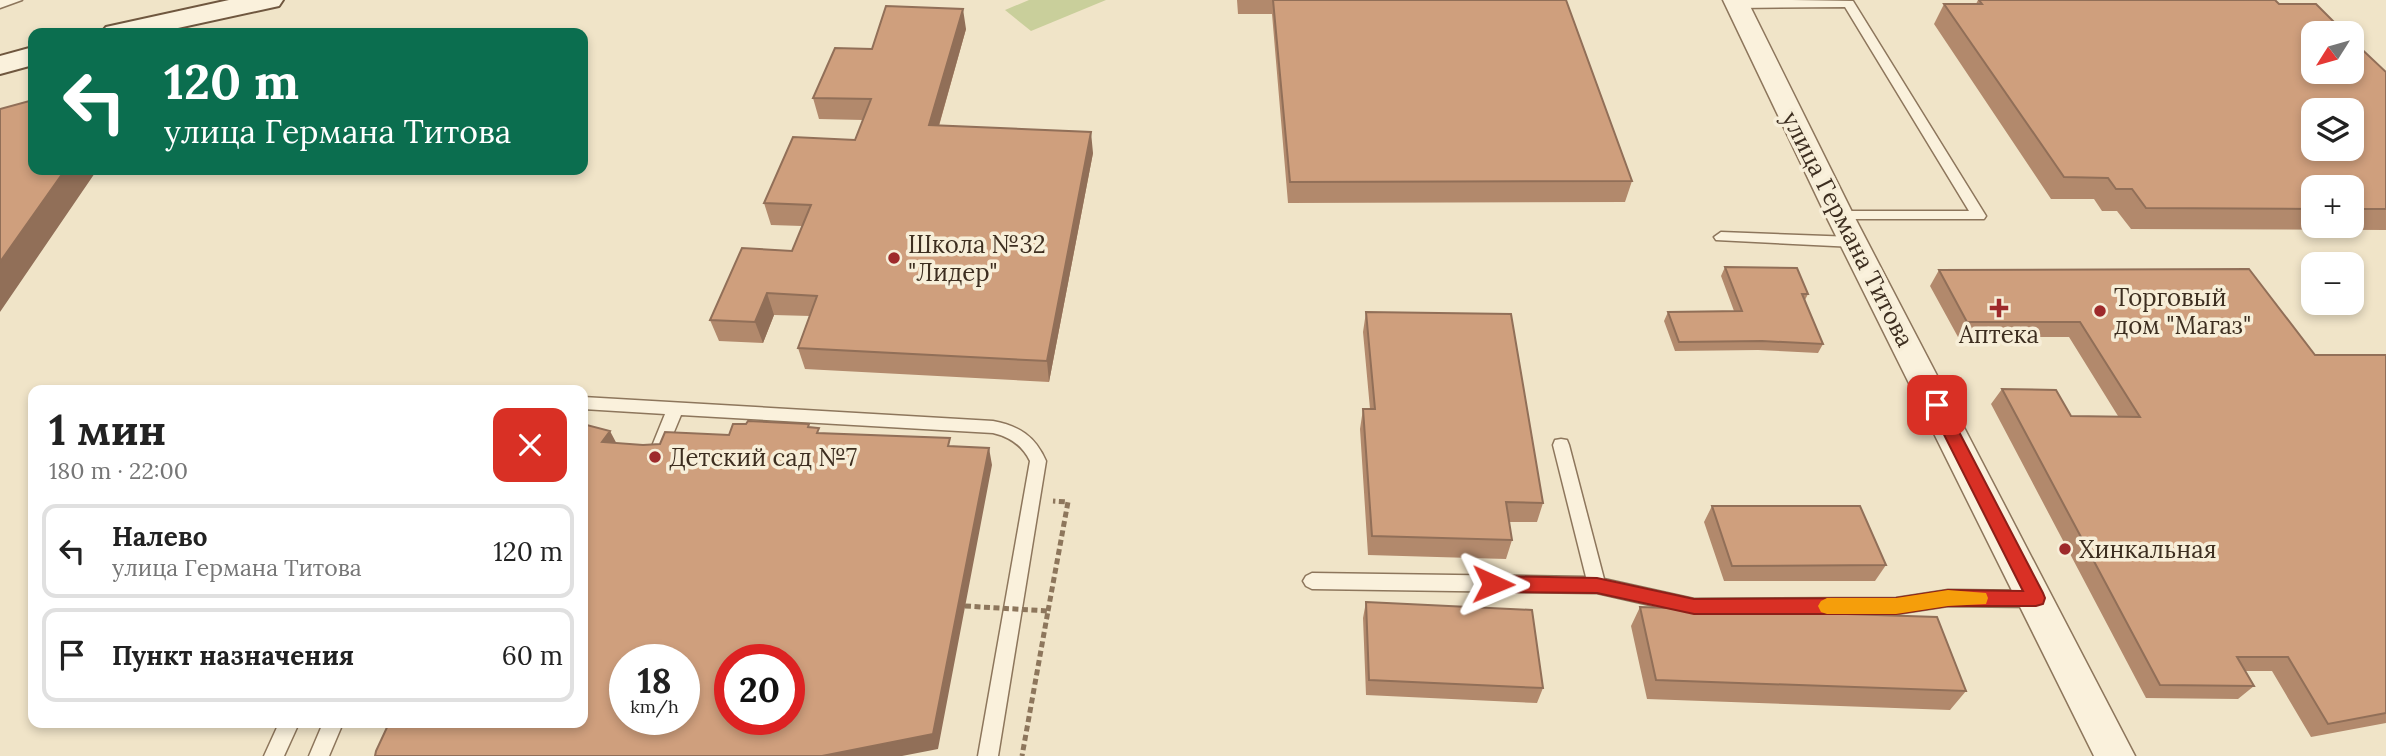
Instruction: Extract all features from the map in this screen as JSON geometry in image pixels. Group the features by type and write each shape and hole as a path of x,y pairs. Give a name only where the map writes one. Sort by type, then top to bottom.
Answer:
{"street":[{"path":"139,28 269,0"},
{"name":"улица Германа Титова","path":"1736,2 1847,229 2115,756"},
{"path":"0,65 28,57"}],"lane":[{"path":"0,4 16,0"},
{"path":"1721,237 1847,229 1979,216 1849,4 1736,2"},
{"path":"588,403 993,427 1020,436 1033,449 1038,461 988,756"},
{"path":"657,454 676,408"},
{"path":"1561,445 1597,585"},
{"path":"1312,581 1597,585 1694,607 1896,606 1948,598 2036,598"},
{"path":"274,756 287,728"},
{"path":"319,756 331,728"}],"path":[{"path":"1021,756 1066,517"},
{"path":"965,606 1048,611"}],"green space":[{"path":"1029,0 1106,0 1031,31 1005,10"}],"building":[{"path":"1273,0 1566,0 1632,181 1290,182"},
{"path":"1979,0 2275,0 2279,4 2316,4 2333,21 2301,21 2301,84 2364,84 2364,51 2386,72 2386,209 2364,209 2364,175 2301,175 2301,209 2146,208 2132,189 2116,189 2108,178 2064,177 1944,4 1982,4"},
{"path":"886,6 963,9 929,125 1091,132 1047,361 798,348 817,296 767,293 755,322 710,320 742,248 792,251 811,205 764,203 793,137 855,140 871,99 813,98 835,48 872,49"},
{"path":"28,101 28,175 61,175 0,262 0,109"},
{"path":"1725,267 1797,268 1808,294 1802,294 1823,344 1762,341 1679,342 1668,312 1742,311"},
{"path":"2249,269 2315,355 2386,355 2386,713 2328,724 2288,657 2237,657 2254,686 2160,685 2002,389 2056,390 2071,416 2140,417 2080,322 1967,322 1939,270"},
{"path":"1366,312 1511,314 1543,503 1506,502 1512,540 1372,536 1363,409 1375,409"},
{"path":"748,421 809,424 808,427 819,428 817,433 950,438 948,446 989,448 933,734 822,756 375,756 387,728 588,728 588,425 610,431 602,442 643,445 660,444 665,432 729,435 733,424 746,424"},
{"path":"1712,506 1860,506 1886,565 1732,566"},
{"path":"1366,602 1532,610 1543,688 1369,680"},
{"path":"1640,607 1937,617 1966,691 1656,680"}],"slow traffic":[{"path":"1827,606 1896,606 1948,598 1979,598"}],"place":[{"name":"Школа №32 \"Лидер\"","path":"894,258"},
{"name":"Аптека","path":"1999,308"},
{"name":"Торговый дом \"Магаз\"","path":"2100,311"},
{"name":"Детский сад №7","path":"655,457"},
{"name":"Хинкальная","path":"2065,549"}],"route":[{"path":"1493,584 1597,585 1694,607 1896,606 1948,598 2036,598 1937,405"}]}
